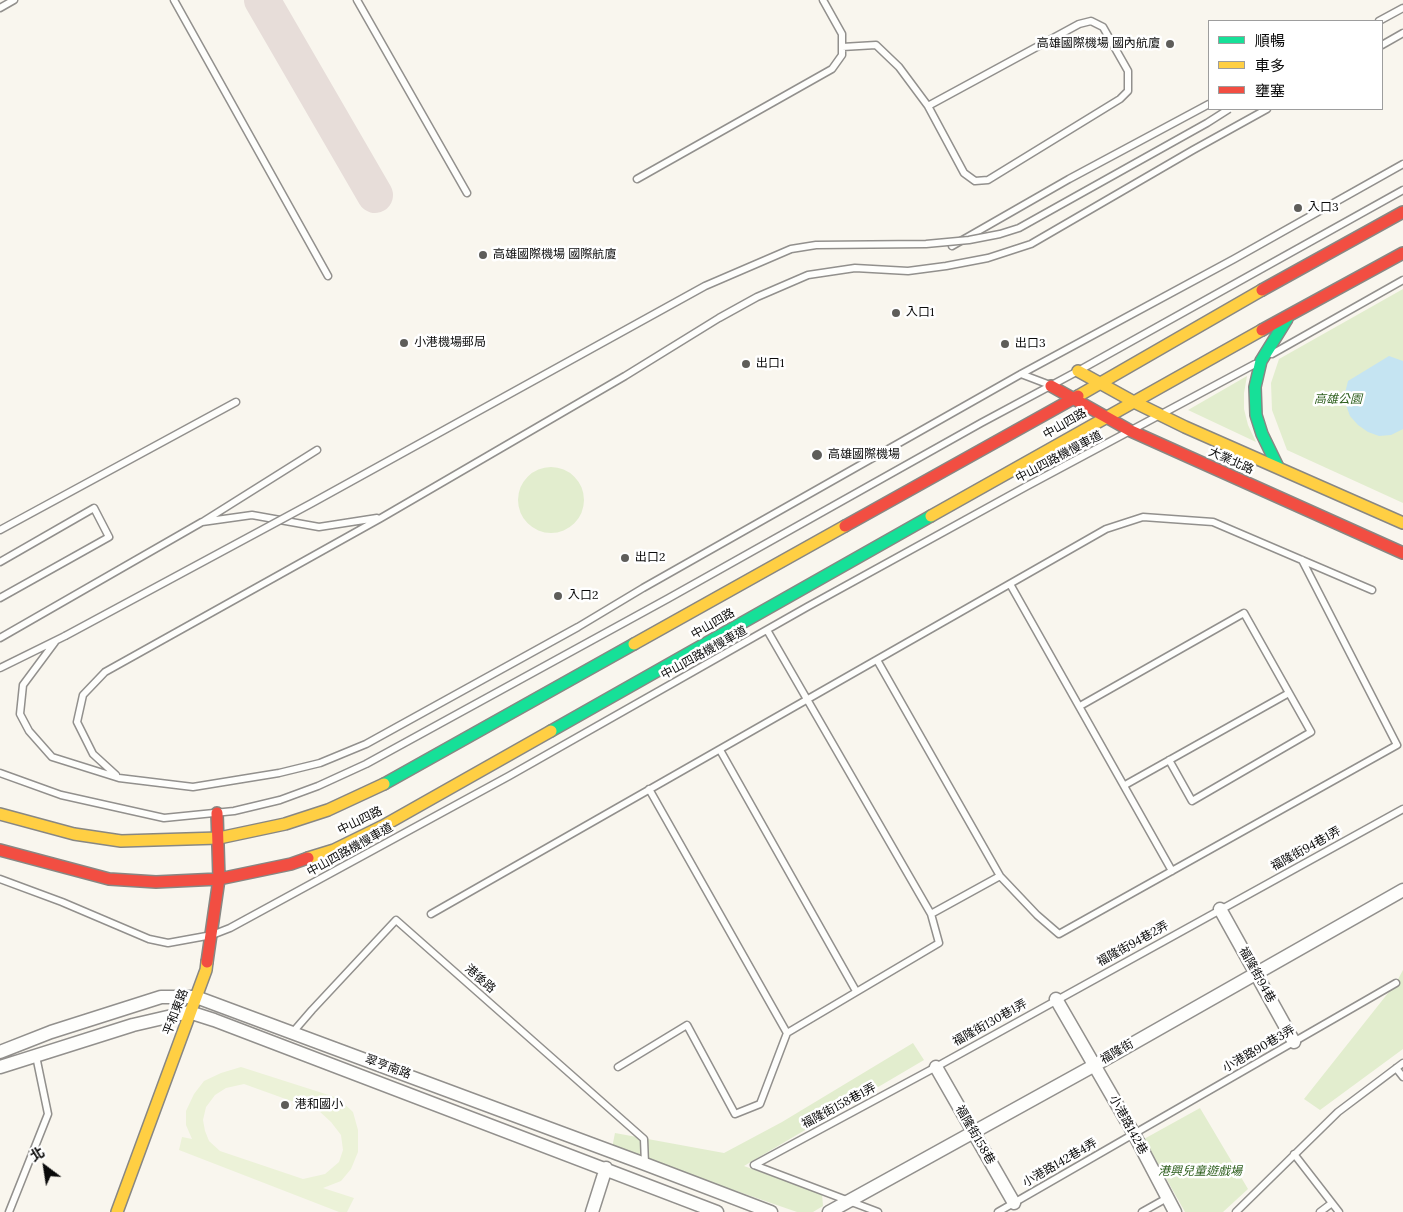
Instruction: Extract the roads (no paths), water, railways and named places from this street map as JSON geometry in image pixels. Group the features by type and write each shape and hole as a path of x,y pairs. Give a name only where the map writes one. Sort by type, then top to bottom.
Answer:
{"main road":[{"name":"中山四路","path":"0,814 74,834 121,840 167,840 219,838 285,824 328,810 369,792 1073,399 1304,266 1403,212"},
{"name":"中山四路","path":"0,850 109,879 156,882 219,879 291,864 334,850 384,826 1105,417 1403,253"},
{"path":"1278,467 1262,434 1256,415 1256,387 1261,361 1289,317"},
{"name":"大業北路","path":"1078,371 1161,415 1403,523"},
{"name":"大業北路","path":"1051,386 1131,431 1403,553"},
{"name":"平和東路","path":"117,1212 206,970 219,879 217,812"}],"street":[{"name":"福隆街","path":"830,1212 1095,1065 1403,890"},
{"name":"福隆街94巷","path":"1220,910 1294,1042"},
{"name":"翠亨南路","path":"0,1052 51,1032 161,997 196,997 294,1032 771,1212"},
{"name":"小港路142巷","path":"1056,999 1134,1134 1175,1212"},
{"name":"翠亨南路","path":"189,1012 606,1168 718,1212"},
{"path":"0,1067 36,1054 133,1025 189,1012"},
{"name":"福隆街158巷","path":"936,1067 1014,1203"},
{"path":"592,1212 606,1168"},
{"path":"718,1212 726,1195"}],"lane":[{"path":"0,8 14,0"},
{"path":"174,0 328,276"},
{"path":"357,0 466,193"},
{"path":"637,179 832,69 842,55 842,34 823,0"},
{"path":"1381,20 1403,8"},
{"path":"842,47 876,45 898,67 928,106 964,173 974,181 988,180 1120,100 1128,92 1128,71 1103,27 1091,22 1079,24 928,106"},
{"path":"1383,44 1403,33"},
{"path":"952,246 1069,179 1208,105"},
{"path":"0,668 55,642 713,282 791,249 834,244 926,244 969,240 1019,228 1227,110"},
{"path":"119,778 92,754 77,722 82,694 105,672 381,518 625,376 757,296 808,275 854,268 908,270 946,266 988,258 1031,244 1265,110"},
{"path":"55,642 23,684 20,714 29,731 52,757 119,778 193,787 287,771 320,763 366,744 569,632 643,588 1021,374 1234,259 1403,164"},
{"path":"0,773 61,795 164,818 234,811 280,800 318,786 366,764 669,598 1403,190"},
{"name":"中山四路機慢車道","path":"0,879 62,902 150,939 168,943 212,935 230,928 456,805 1027,486 1261,361 1403,280"},
{"path":"1021,374 1051,386"},
{"path":"0,529 236,402"},
{"path":"0,638 124,568 155,547 202,522 317,450"},
{"path":"0,562 94,508 109,538 0,598"},
{"path":"202,522 252,515 319,527 381,518"},
{"path":"431,914 1106,529 1143,517 1213,522 1372,590"},
{"path":"877,660 1000,876 1037,915 1059,934 1397,745 1302,560"},
{"path":"1010,584 1172,871"},
{"path":"1080,706 1244,613 1311,732 1192,801 1169,760"},
{"path":"618,1067 687,1025 735,1114 760,1104 787,1033 939,943 931,914 767,630"},
{"path":"1125,785 1289,693"},
{"path":"720,750 856,991"},
{"path":"649,788 787,1033"},
{"name":"福隆街94巷1弄","path":"1220,910 1403,809"},
{"path":"931,914 1000,876"},
{"name":"福隆街94巷2弄","path":"1056,999 1220,910"},
{"name":"港後路","path":"294,1032 312,1010 396,920 644,1139 645,1164"},
{"name":"小港路90巷3弄","path":"1134,1134 1396,983"},
{"name":"福隆街130巷1弄","path":"936,1067 1056,999"},
{"path":"9,1212 48,1114 36,1054"},
{"path":"1236,1212 1338,1112 1403,1063"},
{"name":"福隆街158巷1弄","path":"848,1202 754,1165 936,1067"},
{"path":"1396,1068 1403,1077"},
{"name":"小港路142巷4弄","path":"998,1212 1134,1134"},
{"path":"1294,1154 1339,1212"},
{"path":"1142,1212 1167,1198"},
{"path":"848,1202 878,1212"},
{"path":"1320,1212 1332,1203"}],"water":[{"path":"1389,356 1403,361 1403,429 1391,435 1379,436 1368,432 1350,416 1346,405 1345,393 1348,381"}],"place":[{"name":"高雄國際機場 國內航廈","path":"1170,44"},
{"name":"入口3","path":"1298,208"},
{"name":"高雄國際機場 國際航廈","path":"483,255"},
{"name":"入口1","path":"896,313"},
{"name":"小港機場郵局","path":"404,343"},
{"name":"出口3","path":"1005,344"},
{"name":"出口1","path":"746,364"},
{"name":"高雄國際機場","path":"817,455"},
{"name":"出口2","path":"625,558"},
{"name":"入口2","path":"558,596"},
{"name":"港和國小","path":"285,1105"}],"park label":[{"name":"高雄公園","path":"1338,400"},
{"name":"港興兒童遊戲場","path":"1200,1172"}]}
